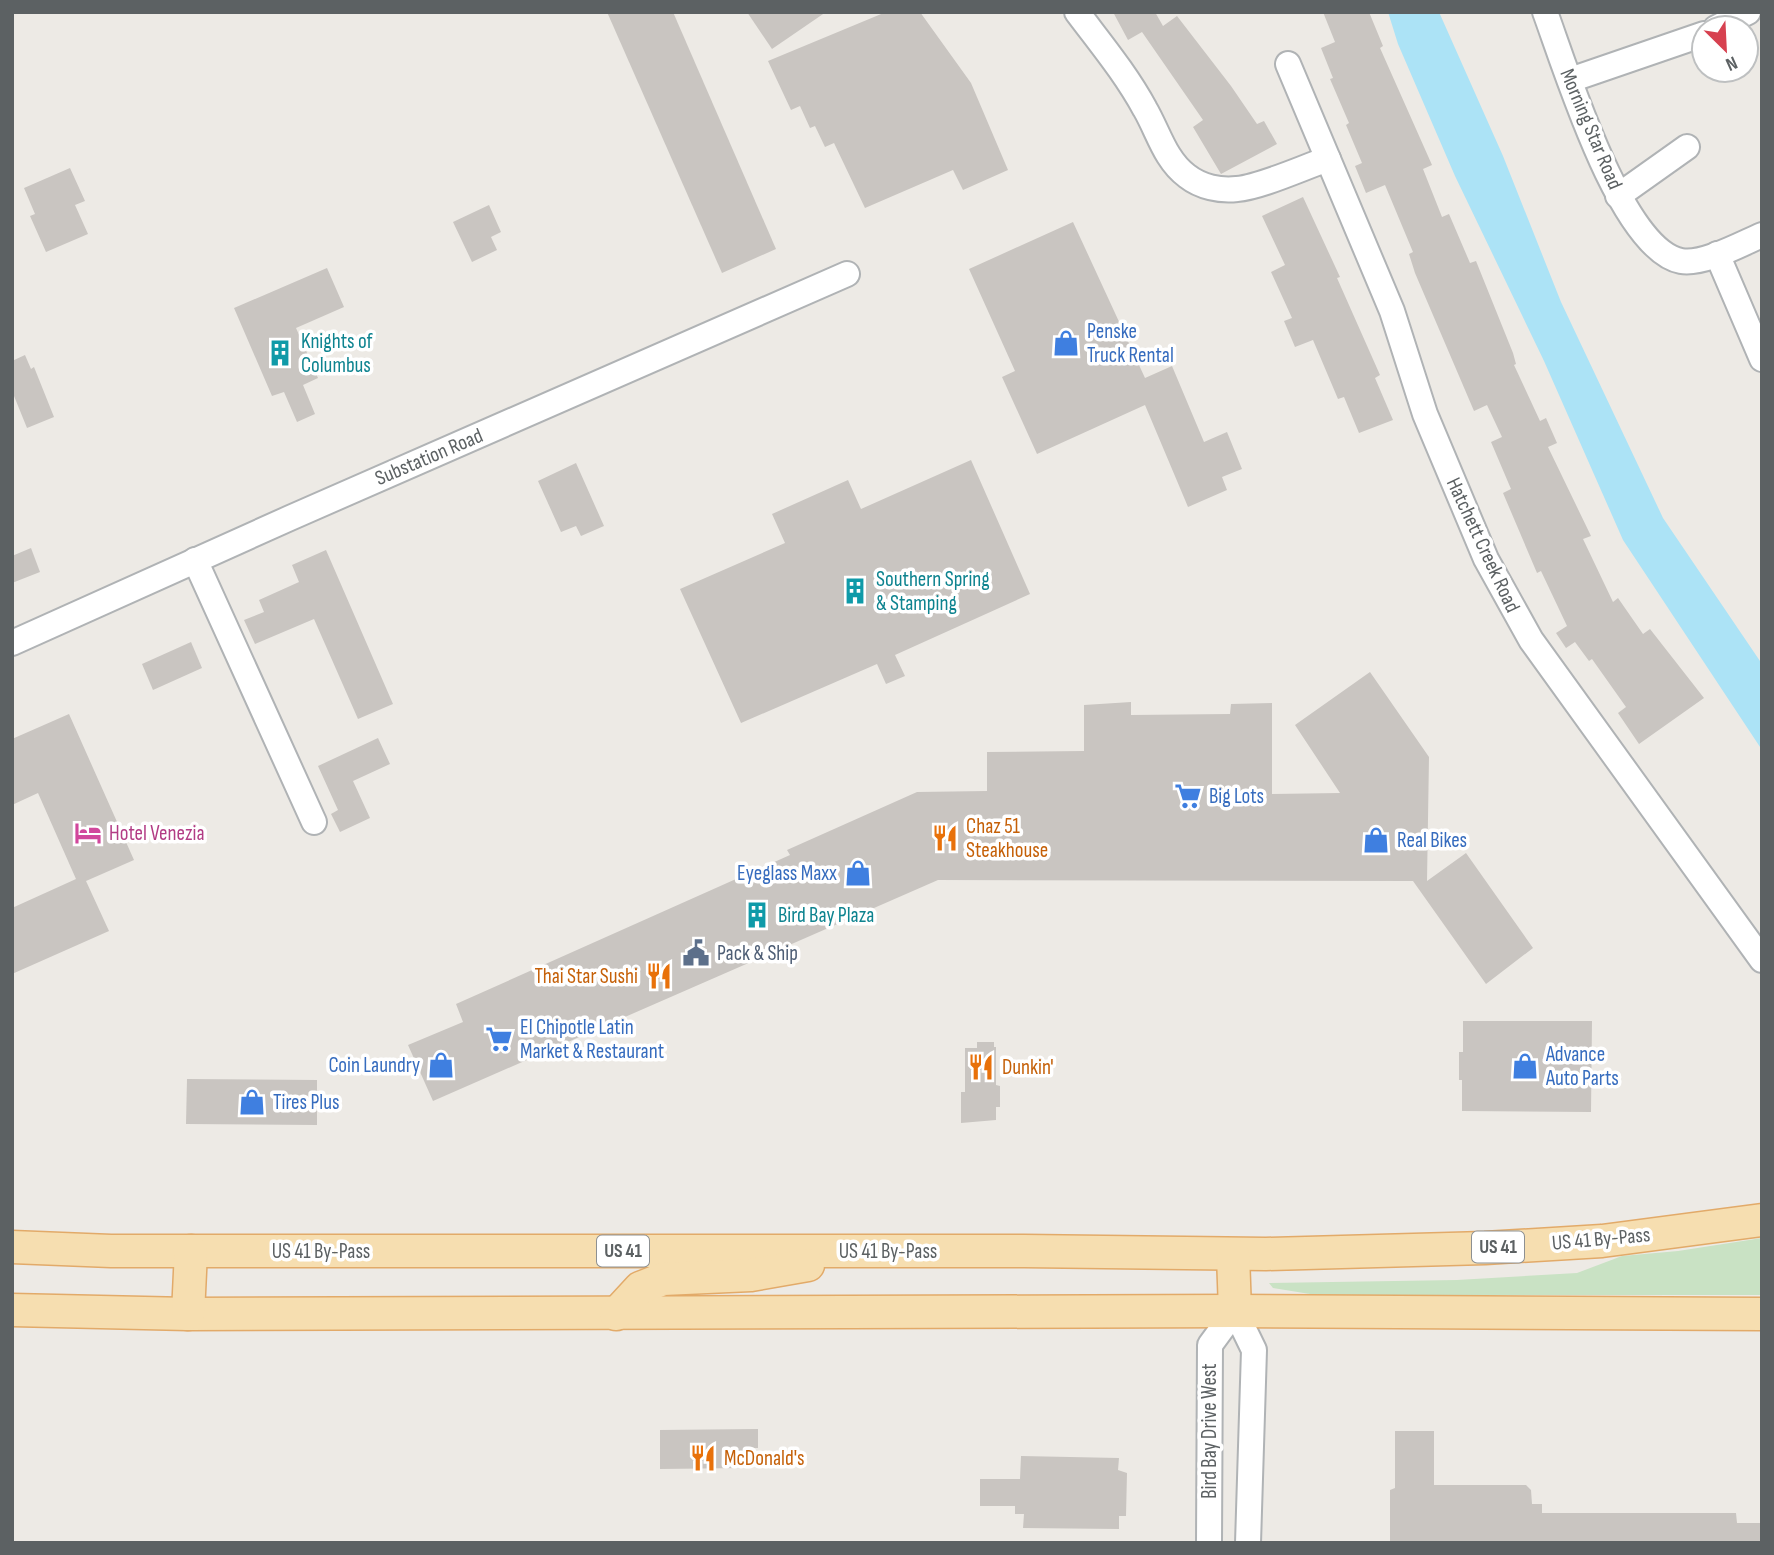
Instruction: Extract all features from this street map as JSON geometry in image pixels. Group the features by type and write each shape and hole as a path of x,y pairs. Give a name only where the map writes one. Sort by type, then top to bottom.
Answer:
{"main road":[{"name":"US 41 By-Pass","path":"12,1247 191,1251 1024,1251 1233,1255 1485,1248 1576,1242 1762,1220"},
{"path":"188,1314 191,1251"},
{"path":"616,1314 631,1294 652,1282 674,1277 778,1272 860,1251"},
{"path":"1233,1255 1235,1311"},
{"path":"12,1310 188,1314 1235,1311 1762,1314"}],"street":[{"path":"1077,12 1123,73 1169,157 1187,177 1216,189 1238,190 1328,159"},
{"name":"Morning Star Road","path":"1545,12 1604,168 1638,228 1652,246 1667,256 1682,261 1717,254 1762,235"},
{"path":"1570,80 1690,39"},
{"name":"Hatchett Creek Road","path":"1288,64 1392,311 1425,414 1503,593 1531,640 1762,960"},
{"path":"1618,195 1687,147"},
{"path":"1717,254 1762,359"},
{"name":"Substation Road","path":"12,643 847,274"},
{"path":"195,560 314,822"},
{"name":"Bird Bay Drive West","path":"1209,1543 1210,1345 1235,1311 1254,1350 1248,1543"}],"green space":[{"path":"1762,1238 1762,1295 1316,1295 1273,1288 1269,1283 1457,1280 1577,1273 1622,1256 1678,1251"}],"water":[{"path":"1388,12 1439,12 1503,156 1561,302 1663,518 1762,664 1762,750 1623,540 1544,361 1455,176 1398,44"}],"building":[{"path":"607,12 673,12 776,249 722,273"},
{"path":"747,12 826,12 772,49"},
{"path":"886,12 920,12 971,83 1008,170 963,190 953,170 865,208 834,143 825,147 815,126 810,128 800,106 791,110 768,61"},
{"path":"1113,12 1155,12 1163,26 1177,16 1257,124 1264,121 1277,144 1221,174 1193,127 1203,120 1142,32 1128,40"},
{"path":"1323,12 1369,12 1383,46 1380,48 1432,165 1423,169 1442,217 1449,214 1470,263 1476,261 1513,353 1514,365 1540,421 1546,418 1557,443 1548,447 1591,536 1583,539 1613,602 1618,598 1643,634 1650,629 1704,698 1639,744 1618,713 1626,707 1592,659 1589,661 1575,642 1566,648 1556,633 1567,626 1541,571 1537,573 1503,493 1511,489 1491,442 1502,437 1487,405 1474,411 1415,273 1409,254 1413,252 1385,185 1366,193 1355,166 1362,163 1346,125 1349,123 1330,79 1333,78 1321,48 1335,42"},
{"path":"70,168 85,201 75,205 88,234 46,252 30,216 35,214 24,188"},
{"path":"1303,197 1340,277 1337,278 1380,375 1375,378 1393,420 1359,433 1344,397 1338,399 1313,340 1295,347 1284,321 1292,318 1271,272 1285,265 1262,216"},
{"path":"489,205 501,232 491,237 497,250 472,262 453,222"},
{"name":"Penske Truck Rental","path":"1073,222 1145,378 1172,366 1204,442 1227,432 1242,469 1222,477 1227,490 1188,507 1145,405 1037,454 1002,377 1015,371 969,269"},
{"name":"Knights of Columbus","path":"327,268 344,307 296,328 318,378 303,385 315,414 297,422 284,392 272,396 234,308"},
{"path":"25,355 31,369 34,367 54,417 27,428 12,391 12,361"},
{"name":"Southern Spring & Stamping","path":"971,460 1030,594 895,655 905,676 886,684 877,664 741,723 680,589 785,543 772,514 848,480 861,509"},
{"path":"576,463 604,526 581,536 576,526 561,532 538,481"},
{"path":"31,548 40,572 12,583 12,556"},
{"path":"326,550 393,704 358,719 314,619 255,644 244,620 264,612 259,600 299,582 292,565"},
{"path":"191,642 202,668 153,690 142,664"},
{"name":"Bird Bay Plaza","path":"1370,672 1429,757 1427,881 1466,853 1533,948 1486,984 1413,881 938,880 433,1101 408,1045 463,1022 456,1004 790,855 787,850 917,792 987,791 987,752 1084,751 1084,705 1131,702 1131,715 1230,714 1231,704 1272,703 1272,794 1340,793 1295,725"},
{"name":"Hotel Venezia","path":"69,714 134,860 86,881 109,931 12,974 12,908 76,879 38,793 12,805 12,739"},
{"path":"378,738 390,764 353,781 370,818 340,832 331,814 338,810 318,766"},
{"name":"Advance Auto Parts","path":"1463,1021 1592,1021 1591,1112 1462,1111 1459,1052 1463,1052"},
{"name":"Dunkin'","path":"977,1042 994,1042 996,1047 996,1085 1000,1086 1000,1107 996,1107 996,1120 961,1123 961,1092 965,1092 965,1048 977,1048"},
{"name":"Tires Plus","path":"187,1079 317,1080 317,1125 186,1124"},
{"name":"McDonald's","path":"758,1429 758,1448 745,1448 745,1468 660,1469 660,1430"},
{"path":"1395,1431 1434,1431 1434,1485 1526,1485 1531,1490 1532,1504 1542,1504 1542,1513 1736,1513 1737,1523 1762,1523 1762,1543 1390,1543 1390,1490 1395,1488"},
{"path":"1021,1456 1119,1458 1118,1470 1127,1473 1126,1516 1119,1516 1119,1529 1023,1528 1024,1514 1015,1514 1015,1506 980,1506 980,1479 1020,1479"}],"place":[{"name":"Penske Truck Rental","path":"1066,343"},
{"name":"Knights of Columbus","path":"280,353"},
{"name":"Southern Spring & Stamping","path":"855,591"},
{"name":"Big Lots","path":"1188,796"},
{"name":"Hotel Venezia","path":"88,833"},
{"name":"Chaz 51 Steakhouse","path":"945,838"},
{"name":"Real Bikes","path":"1376,840"},
{"name":"Eyeglass Maxx","path":"858,873"},
{"name":"Bird Bay Plaza","path":"757,915"},
{"name":"Pack & Ship","path":"696,953"},
{"name":"Thai Star Sushi","path":"659,976"},
{"name":"El Chipotle Latin Market & Restaurant","path":"499,1039"},
{"name":"Coin Laundry","path":"441,1065"},
{"name":"Advance Auto Parts","path":"1525,1066"},
{"name":"Dunkin'","path":"981,1067"},
{"name":"Tires Plus","path":"252,1102"},
{"name":"McDonald's","path":"703,1458"}]}
